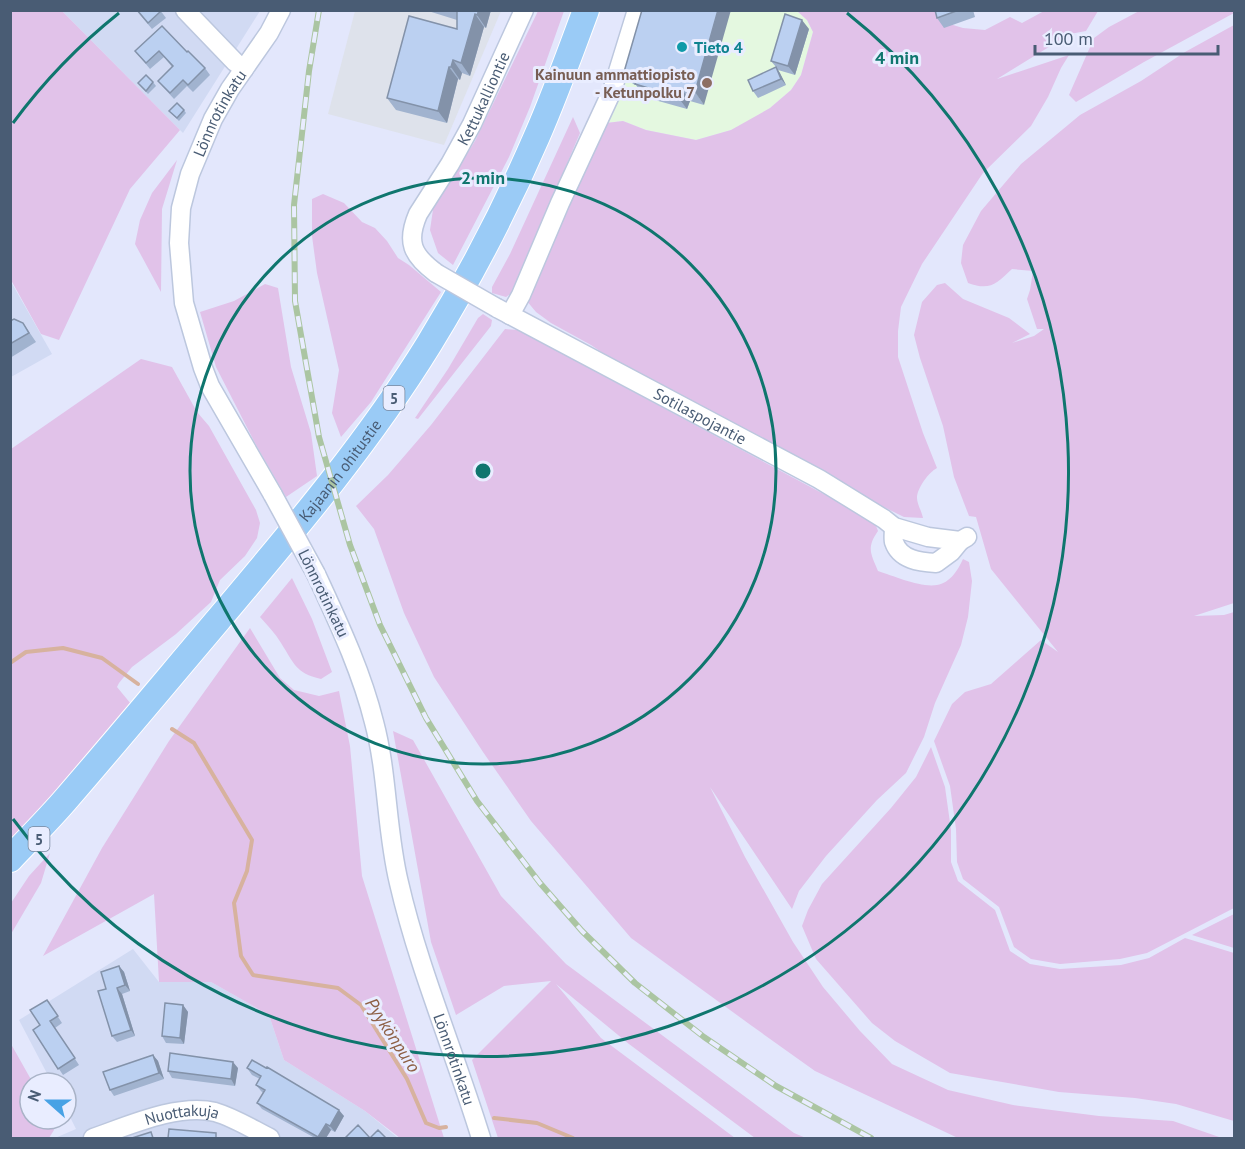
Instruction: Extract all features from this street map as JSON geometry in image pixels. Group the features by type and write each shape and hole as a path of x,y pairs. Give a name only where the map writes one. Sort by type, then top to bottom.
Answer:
{"highway":[{"name":"Kajaanin ohitustie","path":"65,800 277,550 336,477 406,380 453,303 491,234 536,139 586,10"},
{"name":"5","path":"10,860 65,800"},
{"name":"5","path":"10,875 30,852 65,800"}],"street":[{"path":"185,10 244,69"},
{"name":"Lönnrotinkatu","path":"281,10 269,33 230,89 213,120 189,174 181,208 179,243 184,303 210,386 316,574 363,681 375,723 393,853 404,904 481,1138"},
{"name":"Kettukalliontie","path":"436,273 421,262 415,253 412,240 414,223 472,124 524,10"},
{"path":"504,311 521,295 612,91 637,10"},
{"name":"Sotilaspojantie","path":"436,273 819,479 894,527 928,537 963,539 936,563 923,562 904,556 894,541 894,527"},
{"name":"Nuottakuja","path":"93,1138 152,1118 194,1109 232,1118 270,1138"}],"shaded area":[{"path":"1141,10 1234,10 1234,13 1076,102 1069,95 1094,38"},
{"path":"10,11 62,11 180,130 130,189 59,340 41,334 11,280"},
{"path":"62,11 260,11 183,133"},
{"path":"355,11 501,11 444,145 328,114"},
{"path":"538,11 564,11 530,107 509,157 453,265 438,253 430,230 435,196 458,168 475,141"},
{"name":"Kainuun ammattiopisto - Ketunpolku 7","path":"642,11 797,11 807,20 813,32 801,75 791,90 770,108 749,121 731,130 696,140 646,130 623,121 606,123"},
{"path":"797,11 938,11 953,25 985,30 1010,17 1022,23 1044,11 1098,11 1086,31 1070,34 997,79 1069,55 1031,126 983,173 922,264 901,307 898,357 937,468 930,473 919,490 917,500 923,518 904,517 804,466 763,438 616,362 551,323 536,312 526,300 548,245 606,123 623,121 646,130 696,140 731,130 770,108 791,90 801,75 813,32 807,20"},
{"path":"1234,25 1234,603 1194,616 1224,615 1234,612 1234,908 1147,953 1120,959 1060,964 1031,959 1014,947 999,907 963,879 957,862 956,829 950,786 934,741 952,704 965,692 991,684 1041,640 1058,652 991,569 976,517 969,516 954,477 943,426 914,335 922,302 937,285 945,283 963,299 1009,318 1030,334 1012,343 1034,336 1044,329 1037,329 1027,299 1033,271 1012,269 997,282 987,286 968,283 961,263 963,245 981,211 1021,164 1080,115"},
{"path":"573,117 580,133 512,293 506,297 492,293 492,287 510,254"},
{"path":"177,160 162,209 161,292 135,244 140,220 152,193"},
{"path":"323,194 344,203 362,222 375,228 398,258 441,292 371,402 341,437 332,413 339,370 317,273 312,236 312,199"},
{"path":"10,280 52,354 11,377 10,377"},
{"path":"265,284 278,288 291,367 311,433 317,476 286,497 216,367 200,312 234,301"},
{"path":"483,314 492,320 491,326 418,419 415,418 448,369 478,318"},
{"path":"505,329 518,330 875,523 878,531 872,542 871,551 878,571 916,583 937,585 950,579 963,559 969,562 972,581 968,617 961,645 935,703 924,737 906,773 877,800 826,856 799,891 792,909 710,787 745,857 793,942 823,987 860,1031 892,1064 948,1090 1013,1105 1099,1116 1173,1121 1222,1138 958,1138 815,1071 631,938 531,821 434,677 404,613 374,529 356,506 388,475 431,425"},
{"path":"141,359 172,367 197,412 209,426 256,510 260,523 257,538 245,556 220,580 211,602 176,634 132,667 119,683 117,687 131,704 11,845 11,449"},
{"path":"292,578 312,619 332,672 321,679 306,674 296,666 260,617"},
{"path":"250,628 280,678 294,690 319,696 339,691 350,746 362,876 444,1138 400,1138 365,1111 284,1060 269,1015 211,982 159,982 154,894 43,956 102,848 169,741"},
{"path":"393,731 413,740 501,896 566,964 794,1133 806,1138 755,1138 629,1044 556,984 601,1038 735,1138 498,1138 472,1060 551,981 504,986 456,1015 431,942"},
{"path":"931,747 945,787 951,830 951,862 958,881 995,910 1010,951 1030,964 1060,969 1121,965 1149,958 1185,938 1234,953 1234,1121 1176,1104 1059,1092 950,1073 895,1041 872,1023 816,959 802,926 822,884 916,777"},
{"path":"50,853 41,883 11,934 11,903 29,876"},
{"path":"1234,914 1234,948 1192,935"},
{"path":"133,949 159,982 211,982 269,1015 284,1060 365,1111 398,1138 55,1138 71,1131 78,1131 78,1071 46,1071 19,1020"},
{"path":"11,1044 26,1071 18,1071 18,1131 53,1131 49,1138 11,1138"}],"building":[{"path":"137,10 160,10 161,11 148,23"},
{"path":"457,10 479,10 477,15 475,14 461,63 453,60 449,67 438,111 387,98 409,16 457,29"},
{"name":"Tieto 4","path":"642,10 718,10 695,92 681,88 678,97 635,84 638,75 624,72"},
{"path":"935,10 959,10 937,18"},
{"path":"785,14 802,20 788,66 771,61"},
{"path":"162,26 205,68 188,85 183,80 170,93 158,81 173,66 159,51 146,63 135,51"},
{"path":"776,67 781,79 753,91 748,80"},
{"path":"146,75 153,82 146,91 138,83"},
{"path":"177,103 184,110 177,118 169,111"},
{"path":"14,319 23,323 29,333 10,344 10,321"},
{"path":"119,966 125,985 117,988 131,1030 112,1036 98,991 106,989 101,972"},
{"path":"47,1000 58,1016 50,1021 75,1058 58,1069 33,1030 40,1025 30,1010"},
{"path":"165,1003 183,1005 180,1038 162,1036"},
{"path":"170,1053 233,1062 231,1079 168,1071"},
{"path":"153,1055 159,1073 110,1090 103,1072"},
{"path":"252,1060 339,1110 330,1126 326,1124 318,1137 257,1103 265,1090 256,1085 261,1076 247,1068"},
{"path":"358,1125 370,1138 346,1137"},
{"path":"169,1129 216,1133 216,1138 168,1138"},
{"path":"378,1130 386,1138 370,1138"},
{"path":"151,1132 153,1138 132,1138"}],"waterway":[{"name":"Pyykönpuro","path":"10,663 26,652 63,648 102,658 138,684"},
{"name":"Pyykönpuro","path":"172,729 194,743 252,840 247,871 234,903 241,956 253,975 338,988 361,1005 407,1079 426,1123 439,1128 446,1127"},
{"name":"Pyykönpuro","path":"494,1118 537,1123 573,1138"}],"railway":[{"path":"319,10 309,71 294,205 295,301 319,437 350,545 380,625 426,718 477,801 540,883 582,931 635,983 704,1037 776,1086 871,1138"}],"place":[{"name":"Tieto 4","path":"682,47"},
{"name":"Kainuun ammattiopisto - Ketunpolku 7","path":"707,83"}]}
